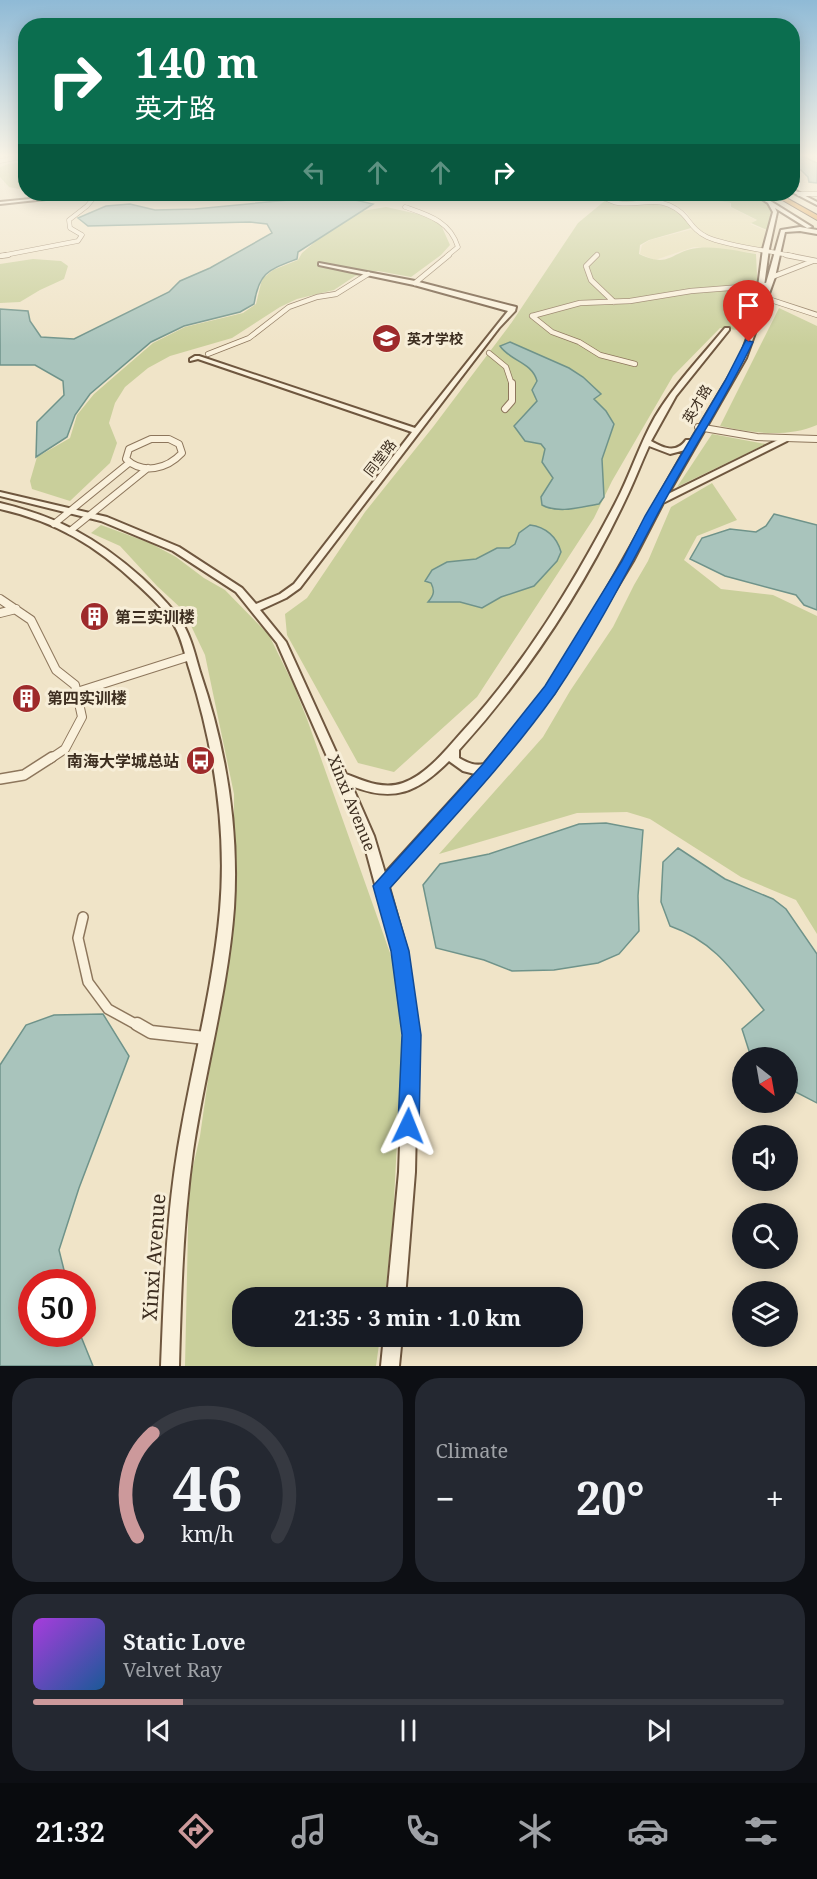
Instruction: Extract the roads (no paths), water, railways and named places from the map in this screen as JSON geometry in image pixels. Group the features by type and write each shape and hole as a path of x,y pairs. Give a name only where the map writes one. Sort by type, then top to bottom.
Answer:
{"main road":[{"name":"英才路","path":"648,442 665,451 681,450 686,447 742,358 765,298 766,249 774,218"},
{"path":"793,218 817,232"},
{"name":"英才路","path":"381,886 488,768 550,690 628,561 738,360 783,231 800,229 817,232"},
{"path":"321,264 415,283"},
{"name":"同堂路","path":"254,609 283,596 297,586 513,309 415,283"},
{"path":"344,778 369,789 385,790 406,787 430,772 472,729 537,643 577,580 621,500 665,405 727,329"},
{"path":"194,358 417,433"},
{"path":"660,501 783,441"},
{"name":"Xinxi Avenue","path":"0,494 90,515 176,549 239,590 282,642 368,836 400,951 411,1035 407,1172 397,1287"},
{"name":"Xinxi Avenue","path":"0,506 24,512 80,535 140,580 177,622 205,699 216,740 225,807 228,867 223,944 205,1038 177,1215 170,1366"},
{"path":"453,748 454,760 466,767 474,771 488,768"},
{"path":"390,1366 392,1347"}],"street":[{"path":"0,256 78,241 82,235 70,228 69,220 72,218"},
{"path":"415,283 458,247 456,237 447,225 434,218"},
{"path":"687,218 693,229 702,236 816,261"},
{"path":"597,255 586,266 591,280 614,302"},
{"path":"635,364 600,355 579,342 552,332 532,316 565,306 614,302 767,282 816,261"},
{"path":"208,354 249,338 272,323 289,307 317,297 336,294 368,274"},
{"path":"765,298 817,315"},
{"path":"489,353 503,362 510,373 512,401 505,409"},
{"path":"700,427 744,437 783,441 817,439"},
{"path":"169,439 182,448 181,454 172,463 148,468 129,464 126,454 129,449 141,442 169,439"},
{"path":"54,524 129,464"},
{"path":"70,531 148,468"},
{"path":"0,599 31,620 56,670 75,685 82,717 65,749 24,776 0,780"},
{"path":"0,613 16,609"},
{"path":"77,692 190,656"},
{"path":"83,917 78,938 88,982 108,1009 151,1032 205,1038"}],"water":[{"path":"78,218 352,218 298,252 297,259 266,274 259,285 254,304 240,312 184,326 151,342 90,394 75,415 67,437 36,457 37,422 64,395 63,381 35,365 0,365 0,309 28,311 30,321 41,337 74,339 169,292 180,281 210,268 272,233 267,224 250,222 88,226"},
{"path":"510,342 569,368 583,377 601,394 594,399 606,411 614,424 602,459 604,497 599,504 563,509 542,505 541,497 553,478 542,462 545,449 541,444 525,441 514,426 537,401 532,390 537,381 531,370 500,346"},
{"path":"774,514 817,525 817,610 804,605 796,595 725,576 690,559 702,538 730,529 756,532 766,526"},
{"path":"530,525 550,534 557,542 561,552 557,561 534,586 501,597 482,608 460,602 428,602 433,595 433,588 431,583 425,581 432,570 447,562 476,559 497,548 509,548 515,544 519,533"},
{"path":"606,823 643,830 638,896 639,931 619,954 598,963 554,970 512,971 484,960 436,948 423,885 440,864 489,854 579,824"},
{"path":"678,848 725,879 773,899 786,909 817,954 817,1103 798,1093 798,1047 748,1047 742,1029 764,1010 734,972 712,950 686,933 670,926 661,902 663,862"},
{"path":"103,1014 129,1056 79,1188 59,1250 64,1269 18,1269 18,1347 85,1347 93,1366 0,1366 0,1065 26,1025 54,1015"}],"place":[{"name":"英才学校","path":"386,339"},
{"name":"第三实训楼","path":"94,617"},
{"name":"第四实训楼","path":"26,698"},
{"name":"南海大学城总站","path":"200,761"}]}
